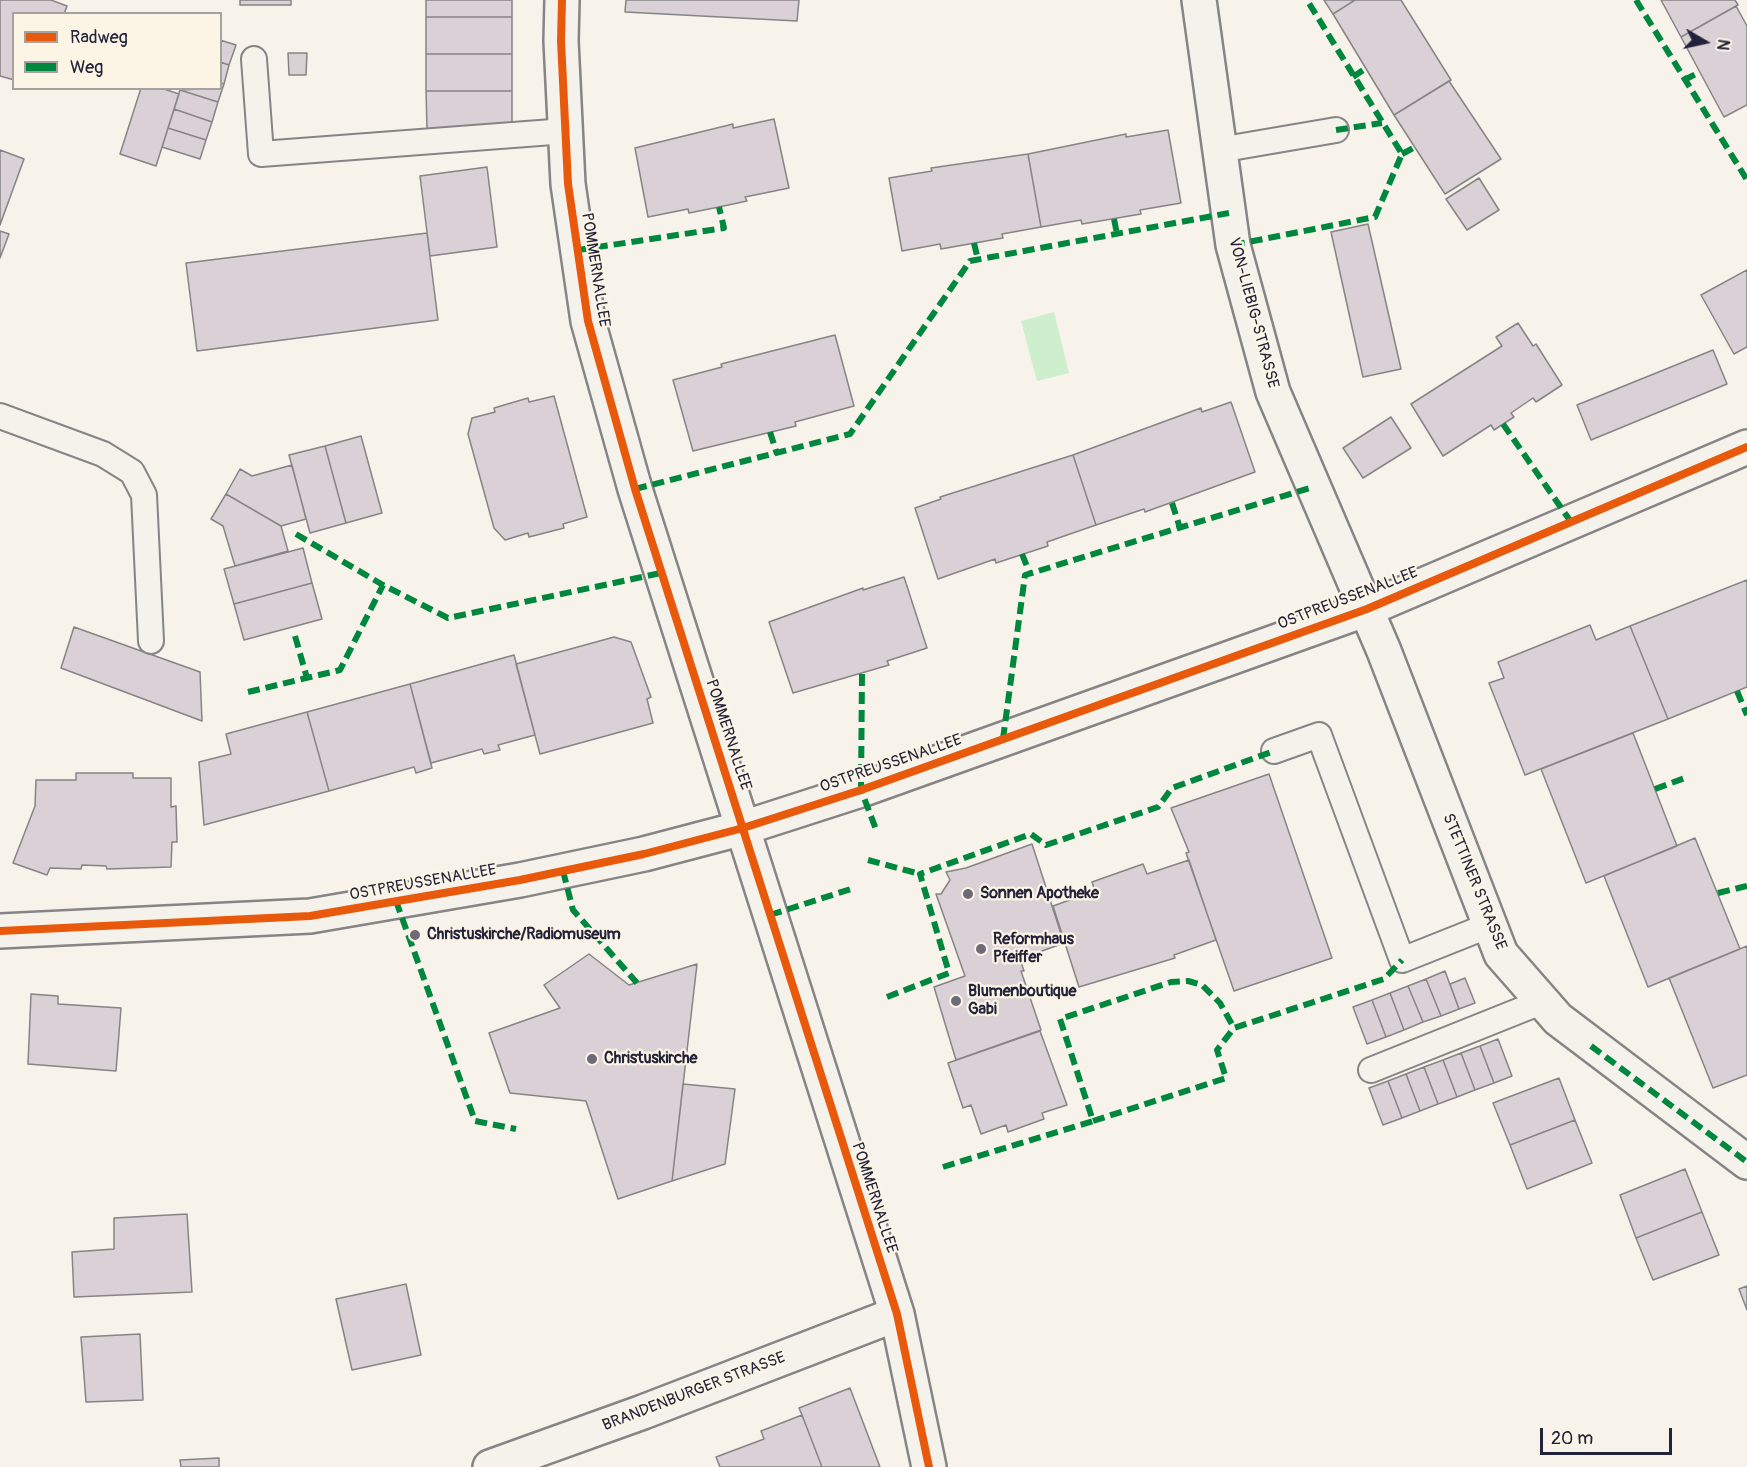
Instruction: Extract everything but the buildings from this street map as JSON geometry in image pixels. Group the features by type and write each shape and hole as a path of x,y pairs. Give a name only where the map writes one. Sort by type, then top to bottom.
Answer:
{"street":[{"name":"POMMERNALLEE","path":"562,0 561,41 568,184 588,321 635,489 897,1314 929,1467"},
{"name":"VON-LIEBIG-STRASSE","path":"1199,0 1233,245 1273,392 1366,609"},
{"name":"OSTPREUSSENALLEE","path":"0,931 309,916 520,880 644,854 743,828 861,790 1366,609 1747,447"},
{"name":"STETTINER STRASSE","path":"1366,609 1501,954 1540,1002 1590,1046 1747,1162"},
{"name":"BRANDENBURGER STRASSE","path":"490,1467 643,1412 897,1314"}],"lane":[{"path":"254,59 261,154 566,131"},
{"path":"1219,150 1336,130"},
{"path":"0,416 103,454 132,472 144,495 151,641"},
{"path":"1274,751 1319,735 1402,960 1490,925"},
{"path":"1371,1070 1540,1002"}],"green space":[{"path":"1054,312 1069,373 1037,381 1021,321"}],"marked path":[{"path":"1233,245 1375,217 1402,154 1307,0"},
{"path":"1636,0 1747,180"},
{"path":"1353,77 1366,68"},
{"path":"1684,80 1700,72"},
{"path":"1336,130 1382,123"},
{"path":"1402,154 1415,147"},
{"path":"578,250 724,228 719,207"},
{"path":"635,489 850,434 970,261 1229,213"},
{"path":"1114,219 1117,234"},
{"path":"974,243 978,260"},
{"path":"1503,424 1571,522"},
{"path":"770,432 777,454"},
{"path":"1003,739 1025,575 1313,487"},
{"path":"1172,503 1180,528"},
{"path":"296,534 383,585 448,618 661,573"},
{"path":"1022,554 1030,574"},
{"path":"248,692 340,670 383,585"},
{"path":"295,636 307,678"},
{"path":"862,674 861,790 877,832"},
{"path":"1737,691 1747,715"},
{"path":"887,997 949,973 920,874 1031,834 1046,845 1158,807 1172,788 1274,751"},
{"path":"1655,789 1685,778"},
{"path":"868,860 920,874"},
{"path":"563,871 573,910 637,983"},
{"path":"1718,893 1747,886"},
{"path":"770,915 854,888"},
{"path":"396,901 475,1121 516,1129"},
{"path":"1093,1121 1226,1078 1217,1050 1234,1028 1384,979 1402,960"},
{"path":"943,1167 1093,1121 1060,1019 1171,982 1188,981 1202,985 1220,1003 1234,1028"},
{"path":"1591,1046 1747,1162"}],"cycle path":[{"path":"562,0 561,41 568,184 588,321 635,489 897,1314 929,1467"},
{"path":"0,931 310,916 520,880 644,854 743,828 861,790 1367,609 1747,447"}],"place":[{"name":"Sonnen Apotheke","path":"968,894"},
{"name":"Christuskirche/Radiomuseum","path":"415,935"},
{"name":"Reformhaus Pfeiffer","path":"981,949"},
{"name":"Blumenboutique Gabi","path":"956,1001"},
{"name":"Christuskirche","path":"592,1059"}]}
